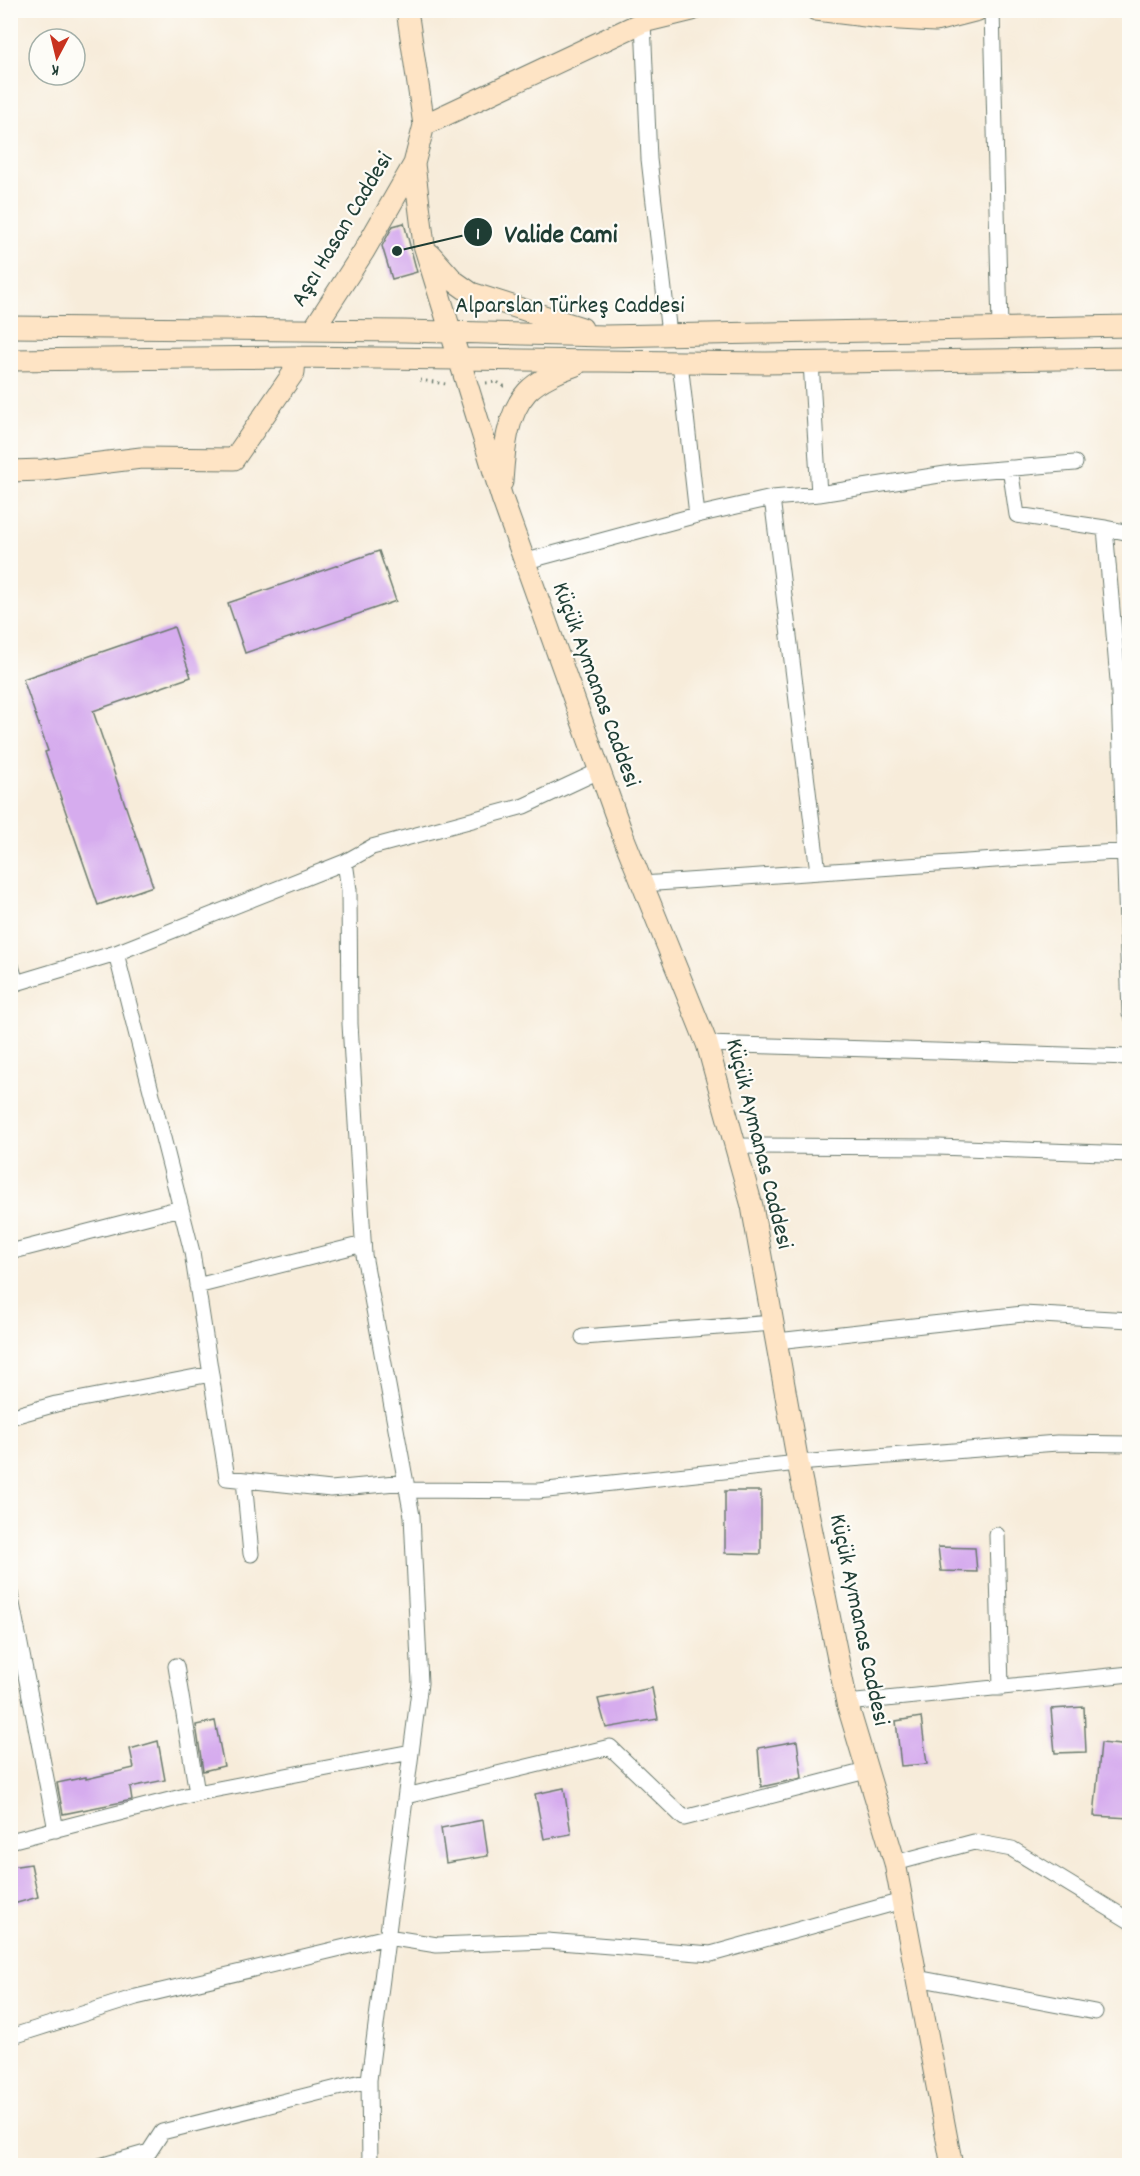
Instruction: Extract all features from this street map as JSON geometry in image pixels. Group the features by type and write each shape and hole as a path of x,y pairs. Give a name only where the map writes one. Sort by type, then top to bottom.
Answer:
{"street":[{"path":"407,10 424,124 643,22 692,10"},
{"path":"816,10 882,18 935,21 978,10"},
{"path":"992,10 1000,328"},
{"path":"643,22 649,159 669,334"},
{"name":"Aşcı Hasan Caddesi","path":"313,330 364,251 414,164 424,124"},
{"name":"Küçük Aymanas Caddesi","path":"414,164 424,245 502,498 599,771 707,1044 736,1146 752,1206 798,1463 847,1703 895,1863 952,2166"},
{"path":"424,245 454,281 471,293 605,336"},
{"name":"Alparslan Türkeş Caddesi","path":"10,327 605,336 1130,326"},
{"path":"10,471 43,470 141,458 234,459 294,372 295,357"},
{"path":"10,360 295,357 811,362 1130,358"},
{"path":"502,498 504,448 514,414 527,391 558,371 589,361"},
{"path":"680,362 697,515"},
{"path":"811,362 819,494"},
{"path":"523,562 697,515 772,498 819,494 952,473 1075,463"},
{"path":"1010,468 1017,515 1130,533"},
{"path":"772,498 818,872"},
{"path":"1105,528 1123,671 1130,1014"},
{"path":"10,962 16,983 116,953 345,862 372,848 524,806 599,771"},
{"path":"642,884 1127,851"},
{"path":"345,862 350,890 350,1024 363,1244 412,1516 420,1683 369,2080 370,2166"},
{"path":"116,953 192,1252 228,1478 331,1489 407,1486 538,1491 798,1463 1057,1443 1130,1444"},
{"path":"707,1044 1130,1057"},
{"path":"736,1146 938,1147 1130,1154"},
{"path":"10,1252 181,1208"},
{"path":"197,1286 363,1244"},
{"path":"583,1336 775,1332 1023,1314 1130,1320"},
{"path":"10,1417 56,1404 211,1374"},
{"path":"244,1480 251,1554"},
{"path":"998,1535 1001,1688"},
{"path":"10,1593 56,1830"},
{"path":"176,1666 197,1793"},
{"path":"847,1703 1130,1674"},
{"path":"406,1796 610,1747 684,1818 866,1771"},
{"path":"10,1841 197,1793 411,1752"},
{"path":"895,1863 974,1842 1012,1850 1130,1921"},
{"path":"10,2037 136,1997 387,1937 437,1945 547,1941 711,1954 903,1901"},
{"path":"917,1978 1095,2013"},
{"path":"100,2166 149,2152 162,2132 369,2080"}],"building":[{"path":"404,223 417,272 392,279 382,246 393,226"},
{"path":"379,551 396,601 245,653 228,603"},
{"path":"174,627 191,677 93,711 153,886 98,905 45,752 48,751 23,679"},
{"path":"725,1491 761,1491 761,1554 725,1553"},
{"path":"938,1547 975,1548 977,1572 941,1571"},
{"path":"652,1688 658,1719 606,1728 598,1699"},
{"path":"1084,1707 1086,1752 1055,1753 1051,1709"},
{"path":"921,1717 927,1764 901,1766 896,1721"},
{"path":"215,1721 224,1766 203,1771 196,1725"},
{"path":"158,1741 165,1780 130,1787 132,1800 63,1814 57,1783 134,1768 130,1749"},
{"path":"797,1741 802,1778 761,1787 758,1748"},
{"path":"1101,1743 1130,1746 1130,1818 1094,1816"},
{"path":"564,1788 571,1834 544,1839 535,1794"},
{"path":"483,1820 488,1856 446,1863 441,1828"},
{"path":"31,1864 38,1897 10,1905 10,1867"}],"place":[{"name":"Valide Cami","path":"397,251"}]}
